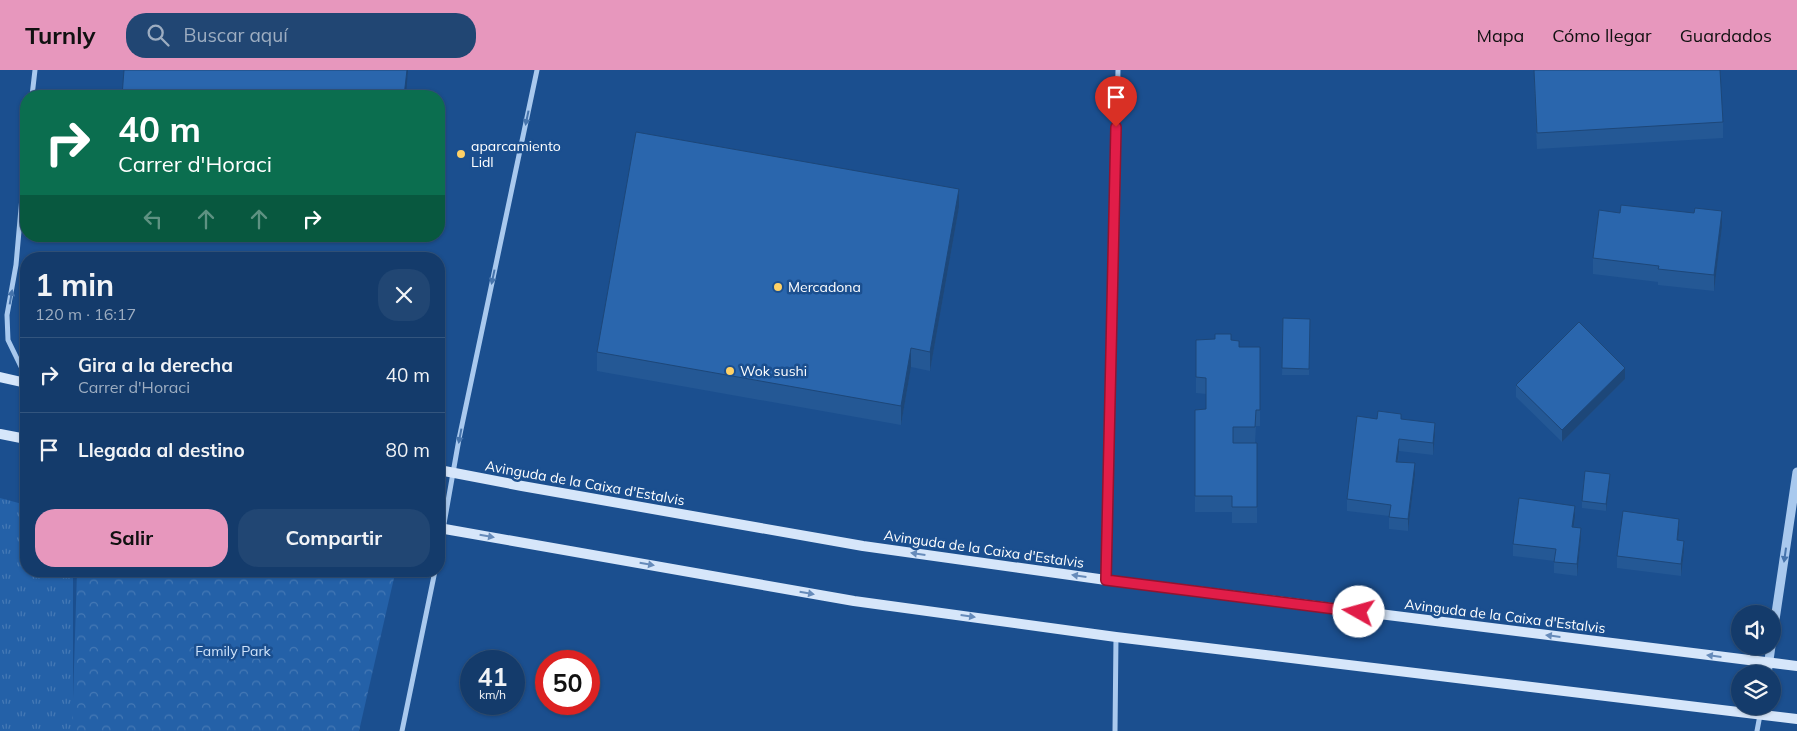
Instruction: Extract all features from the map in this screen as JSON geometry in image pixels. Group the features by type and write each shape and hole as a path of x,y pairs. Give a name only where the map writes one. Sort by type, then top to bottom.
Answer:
{"main road":[{"path":"0,377 20,382"},
{"path":"0,434 20,438"},
{"name":"Avinguda de la Caixa d'Estalvis","path":"445,471 863,546 1745,665"},
{"path":"445,529 854,601 1116,637 1731,708"},
{"name":"Avinguda de la Caixa d'Estalvis","path":"1781,667 1797,666"},
{"path":"1779,715 1797,719"}],"street":[{"path":"33,90 35,70"},
{"path":"445,510 537,70"},
{"path":"1106,580 1118,70"},
{"path":"20,220 16,265 8,315 8,340 20,364"},
{"path":"0,372 20,380"},
{"path":"1777,605 1797,472"},
{"path":"402,731 434,577"},
{"path":"1115,731 1116,637"},
{"path":"1757,731 1760,715"}],"green space":[{"path":"0,498 20,503 20,577 73,577 73,731 0,731"},
{"name":"Family Park","path":"77,577 394,578 359,731 72,731"}],"building":[{"path":"124,70 407,70 405,90 122,90"},
{"path":"1534,70 1720,70 1723,122 1537,133"},
{"name":"Mercadona","path":"636,132 959,189 930,352 911,348 901,406 597,352"},
{"path":"1621,205 1694,213 1695,208 1722,211 1714,275 1658,269 1659,266 1593,258 1599,210 1620,213"},
{"path":"1283,318 1310,319 1309,369 1282,368"},
{"path":"1579,322 1625,368 1562,430 1516,385"},
{"path":"1215,334 1231,334 1231,340 1239,341 1239,347 1260,347 1260,410 1256,410 1255,427 1233,427 1233,443 1257,443 1257,507 1232,507 1232,496 1195,496 1195,410 1206,409 1206,378 1196,377 1196,340 1215,339"},
{"path":"1378,411 1401,414 1401,419 1435,423 1433,443 1399,439 1396,462 1415,463 1408,519 1389,517 1391,505 1347,499 1357,416 1377,419"},
{"path":"1585,471 1610,474 1606,504 1582,501"},
{"path":"1519,498 1575,506 1572,527 1581,528 1577,564 1554,562 1556,549 1513,544"},
{"path":"1623,511 1679,519 1677,540 1684,541 1681,564 1617,556"}],"place":[{"name":"aparcamiento Lidl","path":"461,154"},
{"name":"Mercadona","path":"778,287"},
{"name":"Wok sushi","path":"730,371"}],"route":[{"path":"1116,127 1106,580 1359,612"}]}
